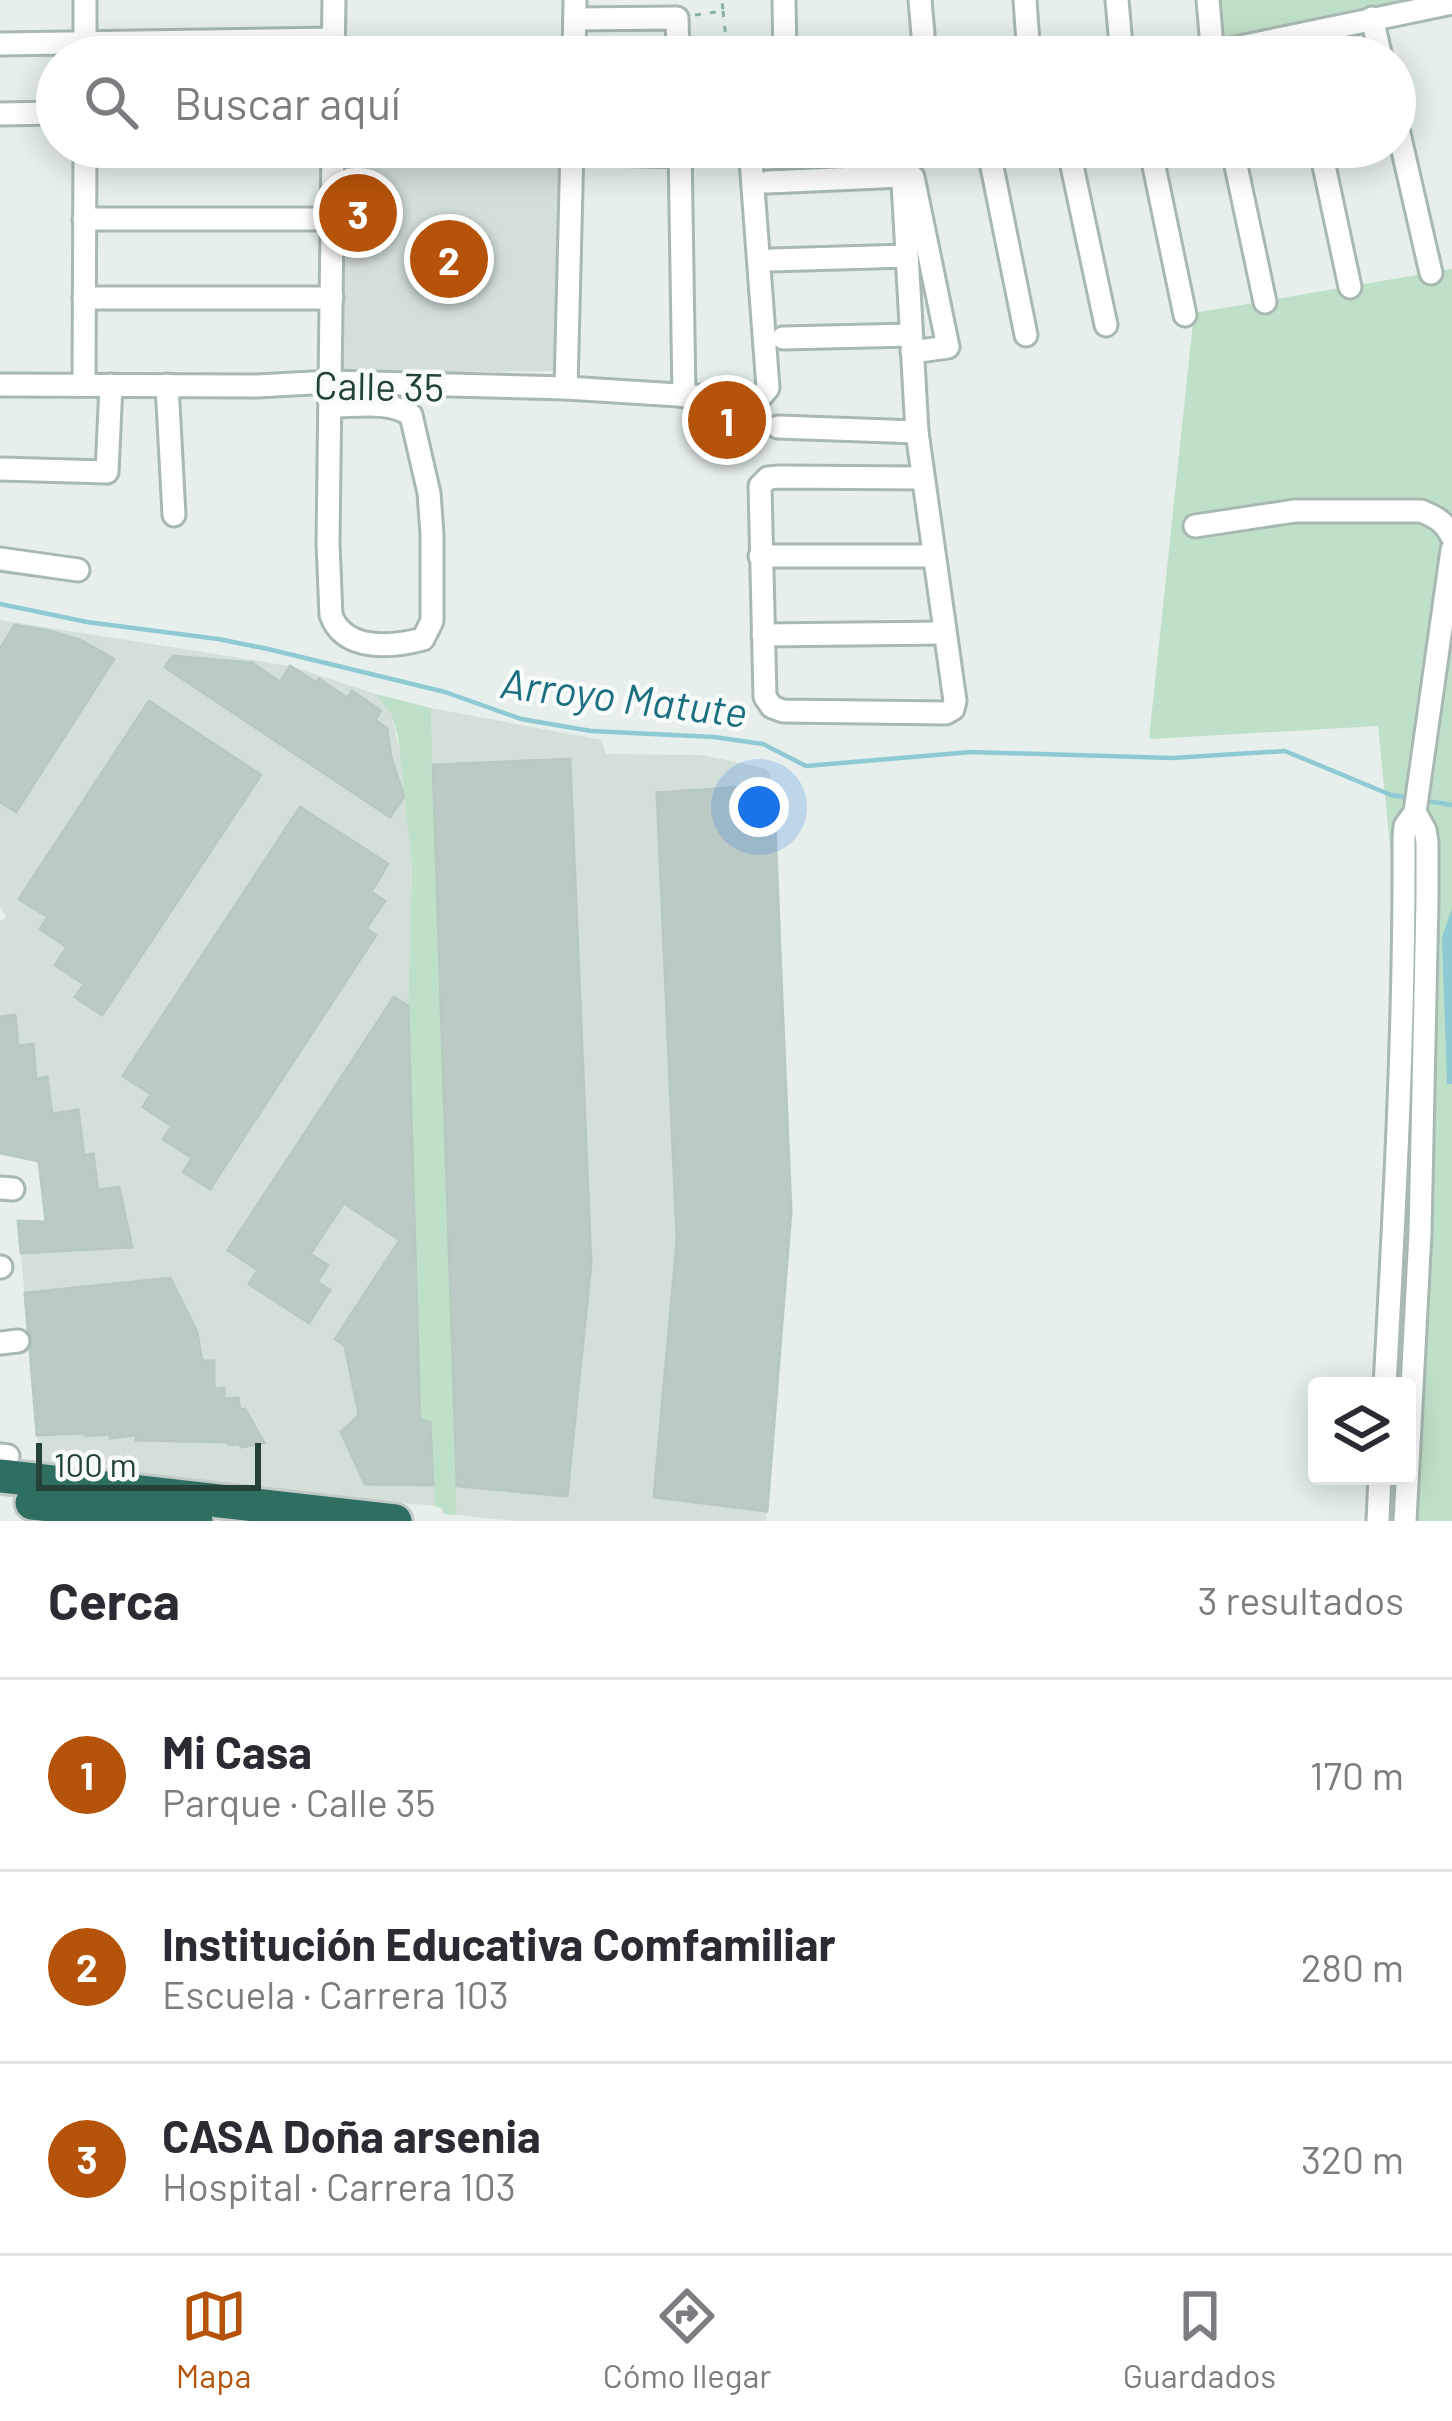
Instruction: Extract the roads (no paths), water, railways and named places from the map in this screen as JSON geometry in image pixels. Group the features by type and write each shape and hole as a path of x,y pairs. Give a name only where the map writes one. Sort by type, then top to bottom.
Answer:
{"highway":[{"path":"3,1462 395,1521"},
{"path":"0,1499 196,1521"}],"street":[{"path":"85,0 85,36"},
{"path":"333,36 334,0"},
{"path":"784,0 784,36"},
{"path":"920,0 923,36"},
{"path":"1025,0 1028,36"},
{"path":"1117,0 1120,36"},
{"path":"1207,36 1208,0"},
{"path":"1287,36 1452,3"},
{"path":"575,10 677,17 677,36"},
{"path":"1372,18 1377,36"},
{"path":"0,44 36,47"},
{"path":"0,114 36,113"},
{"path":"84,385 85,168"},
{"path":"331,406 385,405 399,407 411,416 429,494 432,534 432,621 423,639 397,646 368,644 333,623 328,544 333,168"},
{"path":"566,388 572,168"},
{"path":"680,168 683,396"},
{"name":"Calle 35","path":"0,385 330,382 566,388 758,400 768,388 752,168"},
{"path":"903,168 917,432 955,701 946,713 783,712 772,707 765,697 760,485 768,478 922,478"},
{"path":"783,338 948,347 909,168"},
{"path":"992,168 1026,335"},
{"path":"1072,168 1106,325"},
{"path":"1154,168 1185,315"},
{"path":"1236,168 1264,302"},
{"path":"1324,168 1350,287"},
{"path":"1407,168 1431,273"},
{"path":"768,182 903,176"},
{"path":"84,219 332,219"},
{"path":"771,260 907,256"},
{"path":"84,298 332,298"},
{"path":"0,469 107,472 111,385"},
{"path":"166,386 174,515"},
{"path":"778,428 917,432"},
{"path":"1195,526 1295,511 1421,511 1438,518 1452,537"},
{"path":"1385,1377 1396,1185 1404,838 1416,808 1452,550"},
{"path":"760,556 932,556"},
{"path":"0,560 78,570"},
{"path":"763,635 946,633"},
{"path":"1405,1521 1420,1233 1427,900 1427,842 1416,808"},
{"path":"1378,1521 1380,1485"}],"water":[{"path":"1452,908 1452,1084 1447,1084 1442,937"}],"waterway":[{"name":"Arroyo Matute","path":"0,604 268,649 445,692 521,719 591,731 763,744 806,766 971,752 1172,758 1285,751 1391,795 1411,798"},
{"name":"Arroyo Matute","path":"1422,800 1452,805"}],"place":[{"name":"CASA Doña arsenia","path":"358,213"},
{"name":"Institución Educativa Comfamiliar","path":"449,259"},
{"name":"Mi Casa","path":"727,420"}]}
